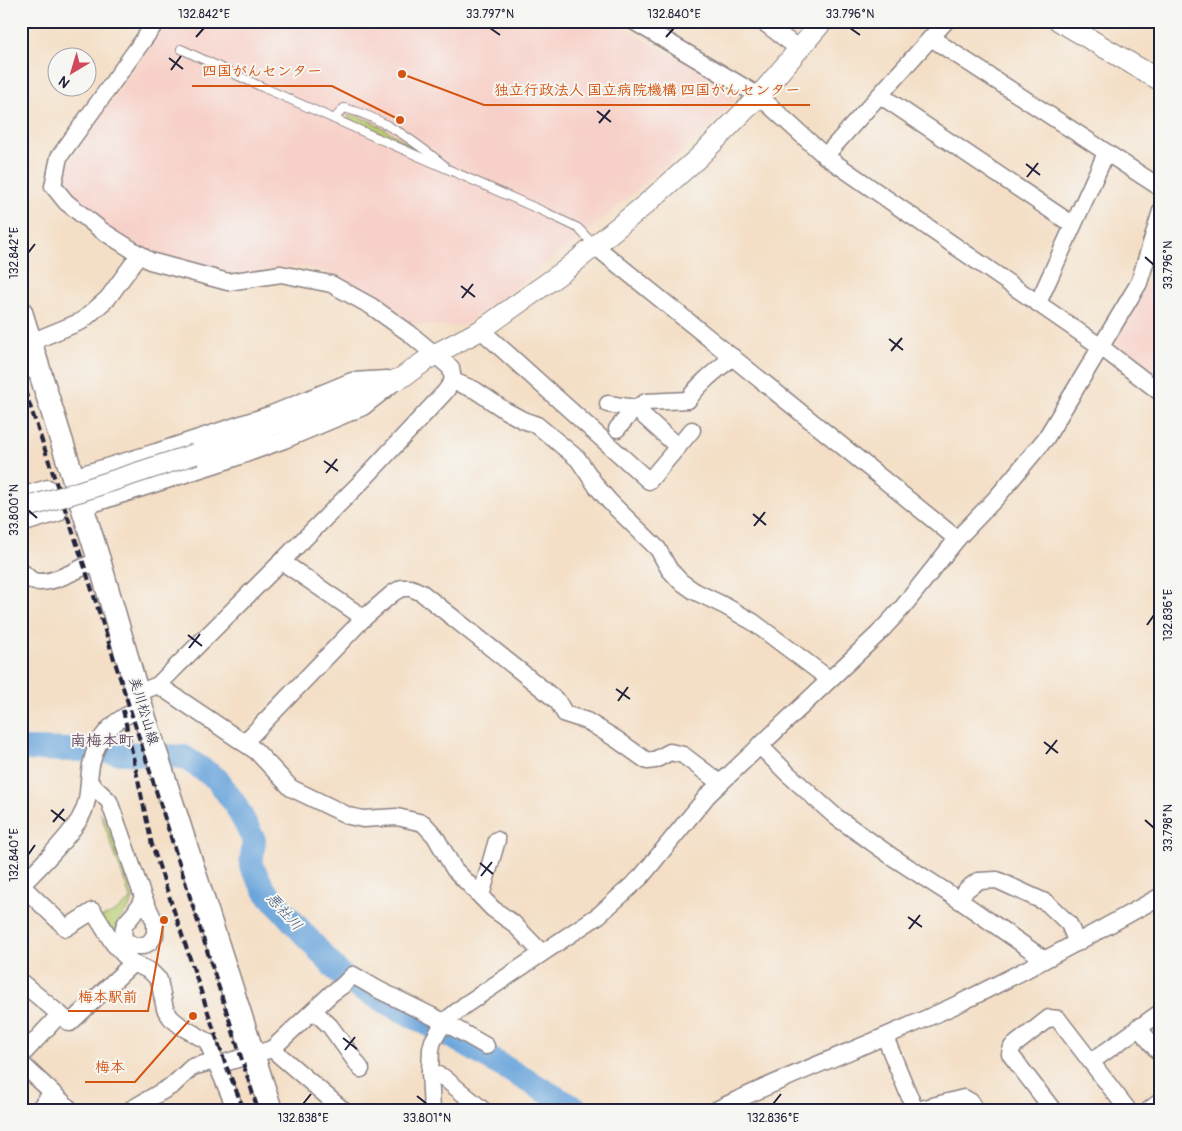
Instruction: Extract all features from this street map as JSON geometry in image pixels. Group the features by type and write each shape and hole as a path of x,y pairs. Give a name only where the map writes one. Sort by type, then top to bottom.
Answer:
{"main road":[{"name":"美川松山線","path":"21,312 31,342 29,369 73,477 99,560 146,696 262,1052 271,1110"}],"street":[{"path":"157,21 59,157 53,186 66,202 101,230 150,260 228,282 281,274 331,284 371,306 435,354 450,368 452,381 445,392 363,480 131,713 116,721 100,740 91,765 89,797 79,820 22,886 66,928 93,911 113,943 133,963 150,971 158,980 165,1009 171,1018 182,1027 207,1041 236,1110"},
{"path":"633,21 758,96 825,156 1101,347 1161,393"},
{"path":"762,21 798,49"},
{"path":"83,507 226,461 284,440 363,407 435,354 481,330 564,271 646,204 698,157 758,96 824,21"},
{"path":"825,156 946,21"},
{"path":"1059,21 1161,80"},
{"path":"931,38 1161,188"},
{"path":"880,96 1073,225"},
{"path":"1038,303 1106,153"},
{"path":"432,1110 430,1059 433,1042 442,1024 465,1005 599,915 640,877 708,795 759,744 890,621 957,538 997,497 1046,438 1139,283 1161,211"},
{"path":"595,246 957,538"},
{"path":"31,342 82,321 108,298 140,254"},
{"path":"481,330 649,481 692,430"},
{"path":"617,429 635,408 646,402 688,400 706,379 733,357"},
{"path":"22,519 78,492 194,454 401,378"},
{"path":"73,477 272,414 352,381 401,378"},
{"path":"452,381 475,390 506,411 536,425 578,459 610,502 658,549 680,582 694,592 725,606 753,622 829,679"},
{"path":"608,404 635,408 678,447"},
{"path":"21,496 48,488"},
{"path":"21,501 24,502 29,512 22,519"},
{"path":"22,519 58,513"},
{"path":"21,571 33,581 43,582 53,580 99,560"},
{"path":"282,561 364,618"},
{"path":"244,743 364,618 393,593 402,588 411,588 422,593 544,690 558,702 564,714 586,721 616,739 647,762 670,752 683,755 720,783"},
{"path":"146,696 244,743 256,751 291,788 332,809 363,819 397,817 423,823 435,836 454,869 493,909 514,923 542,953"},
{"path":"759,744 788,774 836,817 1044,959"},
{"path":"90,783 108,801 143,897"},
{"path":"481,896 497,840"},
{"path":"959,900 978,881 997,880 1047,903 1069,924 1078,943"},
{"path":"716,1110 960,1003 1078,943 1161,896"},
{"path":"21,982 70,1023 133,963"},
{"path":"134,1109 173,1085 192,1067 262,1052 314,1010 353,975 486,1046"},
{"path":"314,1010 330,1026 361,1069"},
{"path":"1091,1062 1161,1012"},
{"path":"21,1056 60,1014"},
{"path":"1053,1110 1010,1054 1012,1047 1050,1018 1058,1019 1128,1110"},
{"path":"1138,1027 1161,1055"},
{"path":"885,1037 916,1110 964,1098 971,1102 976,1110"},
{"path":"262,1052 343,1110"},
{"path":"21,1063 71,1110"},
{"path":"430,1072 443,1077 483,1110"},
{"path":"38,1110 52,1093"},
{"path":"1149,1110 1161,1101"}],"lane":[{"path":"180,49 578,228 595,246"},
{"path":"334,119 344,108 361,112 424,149 453,172"}],"shaded area":[{"path":"167,21 613,21 725,85 734,98 732,106 656,174 595,225 490,307 465,324 453,327 408,323 329,273 305,267 282,267 254,272 231,272 204,269 175,260 141,247 106,226 70,197 67,166"},
{"path":"1161,247 1161,380 1118,346 1115,336 1152,277"}],"green space":[{"path":"352,114 373,122 419,150 349,119 348,116"},
{"path":"100,812 109,827 133,898 129,908 120,918 115,933 101,917 113,913 131,900"}],"waterway":[{"name":"悪社川","path":"21,749 81,750 184,757 217,779 235,804 254,840 251,866 266,892 341,975 360,988 461,1042 578,1110"}],"railway":[{"path":"21,379 84,565 258,1110"},
{"path":"123,710 152,845 225,1063 244,1110"}],"place":[{"name":"独立行政法人 国立病院機構 四国がんセンター","path":"402,74"},
{"name":"四国がんセンター","path":"400,120"},
{"name":"梅本駅前","path":"164,920"},
{"name":"梅本","path":"193,1016"}],"district":[{"name":"南梅本町","path":"102,741"}]}
